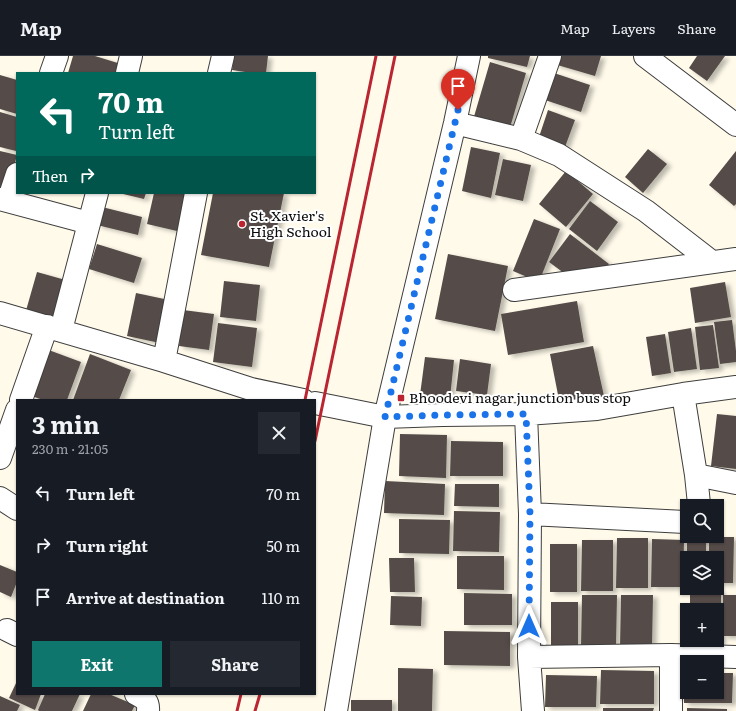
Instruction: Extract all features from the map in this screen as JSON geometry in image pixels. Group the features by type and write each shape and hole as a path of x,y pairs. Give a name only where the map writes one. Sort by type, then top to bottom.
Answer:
{"street":[{"path":"127,72 131,56"},
{"path":"220,72 223,56"},
{"path":"336,711 385,417 455,123 469,56"},
{"path":"521,139 550,56"},
{"path":"645,56 736,125"},
{"path":"455,123 521,139 559,155 646,211 712,262"},
{"path":"16,176 4,200 89,224"},
{"path":"21,399 54,328 89,224 97,194"},
{"path":"164,360 196,194"},
{"path":"514,290 736,259"},
{"path":"1,316 54,328 164,360 251,389 298,399"},
{"path":"316,403 385,417 526,414 597,409 683,394 736,387"},
{"path":"683,394 698,499"},
{"path":"2,447 16,412"},
{"path":"526,414 530,514 529,657 533,711"},
{"path":"696,476 736,483"},
{"path":"0,498 16,509"},
{"path":"530,514 680,522"},
{"path":"529,657 671,655 736,657"},
{"path":"671,655 672,711"},
{"path":"138,695 144,698 148,703 148,711"}],"building":[{"path":"73,56 95,56 121,64 118,72 68,72"},
{"path":"234,56 268,56 266,72 245,72 232,70"},
{"path":"488,56 530,56 527,67 488,58"},
{"path":"557,56 601,56 595,76 554,64"},
{"path":"697,56 725,56 707,81 689,68"},
{"path":"490,62 526,73 509,131 473,120"},
{"path":"554,73 590,85 581,112 545,100"},
{"path":"0,75 16,80 16,114 0,109"},
{"path":"548,110 575,120 565,147 539,137"},
{"path":"0,112 16,117 16,151 0,147"},
{"path":"471,147 500,153 491,198 462,191"},
{"path":"648,149 667,164 643,193 625,177"},
{"path":"0,151 16,155 16,159 8,189 0,187"},
{"path":"736,151 736,204 734,206 709,185"},
{"path":"503,159 531,165 523,201 495,195"},
{"path":"566,171 593,194 566,227 539,204"},
{"path":"123,194 146,194 144,199"},
{"path":"154,194 185,194 177,231 147,224"},
{"name":"St. Xavier's High School","path":"213,194 284,194 269,267 201,255"},
{"path":"590,201 618,222 597,251 569,229"},
{"path":"102,207 142,217 138,235 97,225"},
{"path":"534,219 560,229 539,282 513,271"},
{"path":"570,234 609,264 600,275 572,279 549,262"},
{"path":"97,244 142,258 134,283 89,269"},
{"path":"448,254 508,266 495,331 435,319"},
{"path":"37,272 69,281 57,323 25,314"},
{"path":"224,281 260,285 256,321 220,317"},
{"path":"725,282 731,317 695,323 690,288"},
{"path":"136,293 169,300 160,343 127,336"},
{"path":"577,301 584,342 508,355 501,314"},
{"path":"183,310 214,314 209,350 179,346"},
{"path":"732,320 736,362 720,364 714,322"},
{"path":"218,323 257,328 252,367 213,362"},
{"path":"713,325 719,368 700,370 695,327"},
{"path":"691,328 697,369 674,372 668,332"},
{"path":"665,334 671,373 652,376 646,337"},
{"path":"593,346 604,396 560,405 550,354"},
{"path":"46,349 81,362 67,399 40,399 29,395"},
{"path":"90,354 131,370 119,399 73,399"},
{"path":"425,357 454,360 450,398 420,395"},
{"path":"460,359 491,364 487,395 456,391"},
{"path":"717,414 736,416 736,469 711,466"},
{"path":"400,434 447,435 446,478 399,476"},
{"path":"451,441 503,442 503,476 450,476"},
{"path":"385,481 445,484 444,515 384,513"},
{"path":"455,484 499,484 499,507 454,506"},
{"path":"454,511 500,512 499,552 453,551"},
{"path":"399,519 450,520 449,554 399,553"},
{"path":"724,537 734,537 733,583 724,583 724,551 709,551 709,543 724,543"},
{"path":"617,538 648,538 648,588 616,588"},
{"path":"652,539 680,540 680,543 684,543 684,551 680,551 680,587 651,587"},
{"path":"582,540 613,540 613,591 581,591"},
{"path":"687,543 706,543 706,551 687,551"},
{"path":"550,544 577,544 577,592 550,592"},
{"path":"457,556 504,556 504,590 457,589"},
{"path":"389,558 414,558 415,592 390,592"},
{"path":"0,565 16,572 16,584 11,597 0,592"},
{"path":"464,593 512,594 512,625 464,625"},
{"path":"582,595 617,595 616,646 581,646"},
{"path":"621,595 653,595 652,647 620,647"},
{"path":"690,595 721,595 721,603 690,603"},
{"path":"723,595 736,595 736,636 724,636"},
{"path":"391,596 422,597 421,626 390,625"},
{"path":"551,602 578,602 578,645 551,645"},
{"path":"444,631 510,632 510,666 444,665"},
{"path":"398,668 433,669 432,711 398,711"},
{"path":"601,670 654,671 654,704 600,704"},
{"path":"724,673 733,673 732,703 684,703 684,699 724,699"},
{"path":"546,675 597,676 596,707 545,707"},
{"path":"16,683 16,695 41,695 35,710 9,698"},
{"path":"45,695 80,695 72,711 38,710"},
{"path":"91,695 111,695 135,705 132,711 83,711"},
{"path":"0,696 20,705 17,711 0,711"},
{"path":"351,700 392,700 392,711 351,711"},
{"path":"603,708 654,708 653,711 603,711"},
{"path":"687,708 727,709 727,711 687,711"}],"railway":[{"path":"305,399 376,56"},
{"path":"316,436 395,56"},
{"path":"237,711 241,695"},
{"path":"255,711 260,695"}],"place":[{"name":"St. Xavier's High School","path":"242,224"},
{"name":"Bhoodevi nagar junction bus stop","path":"401,398"}],"route":[{"path":"458,110 385,417 526,414 530,514 529,626"}]}
